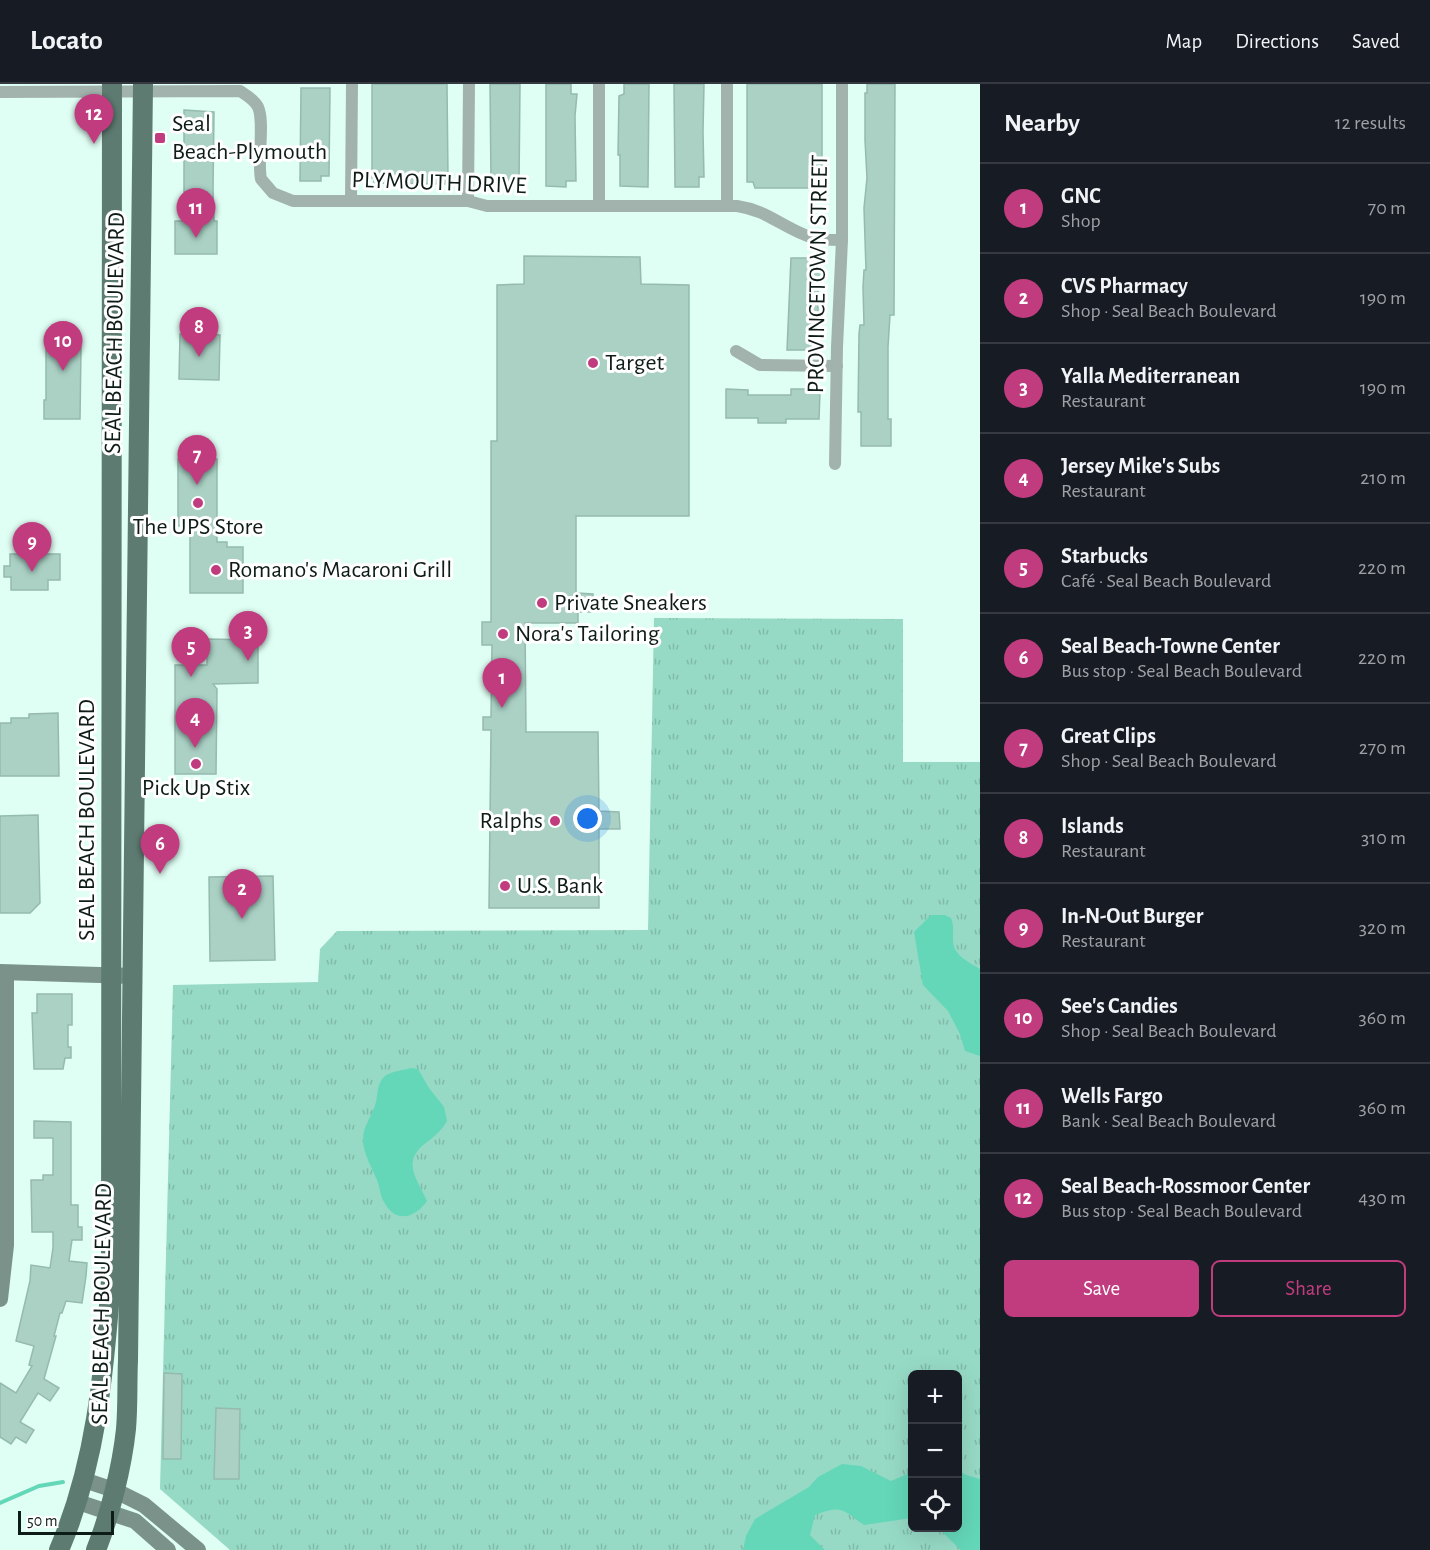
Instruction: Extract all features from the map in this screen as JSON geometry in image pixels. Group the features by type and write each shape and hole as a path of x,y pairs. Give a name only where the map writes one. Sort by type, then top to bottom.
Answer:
{"main road":[{"name":"SEAL BEACH BOULEVARD","path":"59,1550 78,1502 97,1419 104,1368 111,1281 112,88"},
{"name":"SEAL BEACH BOULEVARD","path":"96,1550 109,1511 126,1430 142,88"}],"street":[{"path":"351,201 352,84"},
{"path":"468,201 469,84"},
{"path":"599,84 599,206"},
{"path":"727,84 728,206"},
{"name":"PROVINCETOWN STREET","path":"836,464 842,240 842,84"},
{"name":"PLYMOUTH DRIVE","path":"0,92 112,88 240,91 258,107 261,179 267,189 282,198 293,201 468,201 487,206 728,206 753,209 807,236 824,240 842,240"},
{"path":"736,351 760,365 837,366"},
{"path":"0,1299 6,1245 3,973 133,976"},
{"path":"84,1479 144,1504 198,1550"},
{"path":"78,1502 135,1521 168,1550"}],"green space":[{"path":"654,618 903,619 903,762 980,762 980,1550 230,1550 160,1489 173,985 318,982 320,949 337,931 648,930"}],"shaded area":[{"path":"931,915 945,915 951,918 955,949 961,957 980,969 980,1056 965,1051 960,1034 948,1011 923,985 914,932"},
{"path":"412,1068 418,1069 444,1107 447,1121 414,1156 415,1177 427,1201 411,1215 400,1216 394,1214 383,1200 368,1161 363,1136 375,1107 382,1079 391,1073"},
{"path":"842,1464 861,1466 891,1481 908,1474 908,1519 864,1525 846,1512 831,1510 815,1515 810,1535 825,1550 743,1550 746,1536 755,1519 809,1487 818,1477"},
{"path":"962,1472 980,1479 980,1550 961,1550 942,1532 962,1532"}],"building":[{"path":"372,84 447,84 448,177 446,177 446,184 374,183 374,178 372,178"},
{"path":"490,84 520,84 519,186 498,186 491,179"},
{"path":"546,84 571,84 571,94 577,94 576,181 566,181 566,187 546,186"},
{"path":"624,84 649,84 648,187 620,186 619,96 624,94"},
{"path":"674,84 704,84 704,177 699,177 699,187 675,187"},
{"path":"747,84 822,84 822,188 755,188 753,182 747,182"},
{"path":"867,84 895,84 894,315 890,315 888,347 888,419 891,419 891,446 861,446 861,412 858,412 859,334 860,325 864,325 863,287 864,270 866,270 864,208 867,178 865,93 867,93"},
{"path":"301,88 330,88 329,176 321,176 321,181 300,181"},
{"path":"184,110 214,112 213,190 214,221 217,221 217,254 175,254 175,221 184,221"},
{"path":"524,256 640,257 641,284 689,285 689,516 576,516 576,593 593,594 593,612 578,612 578,623 525,623 526,732 598,732 599,811 619,812 620,829 599,829 599,908 489,908 491,730 483,730 483,717 491,717 492,645 482,645 482,622 491,622 491,441 497,441 497,285 524,284"},
{"path":"791,258 819,258 821,264 815,350 787,350"},
{"path":"180,334 220,335 219,380 179,379"},
{"path":"46,347 81,347 80,419 44,419"},
{"path":"726,389 748,390 748,395 791,395 791,389 814,389 814,392 820,392 819,419 786,419 786,423 758,423 758,418 726,418"},
{"path":"178,459 217,459 217,542 227,542 227,547 243,547 243,593 190,593 190,526 178,526"},
{"path":"10,554 60,554 60,580 48,580 48,590 11,590 11,577 4,577 4,566 10,566"},
{"path":"207,639 258,640 258,683 213,684 217,689 216,774 175,774 175,665 207,665"},
{"path":"58,713 59,776 0,776 0,723 11,723 11,718 29,718 29,714"},
{"path":"38,815 40,903 30,913 0,913 0,816"},
{"path":"273,876 275,960 210,961 209,877"},
{"path":"37,994 72,994 72,1025 68,1025 68,1047 71,1047 71,1058 65,1058 63,1069 34,1069 32,1013 37,1013"},
{"path":"34,1121 71,1122 71,1205 78,1205 78,1227 82,1227 82,1240 72,1240 69,1261 87,1263 82,1303 66,1301 60,1313 44,1379 59,1388 50,1401 38,1393 20,1422 34,1430 26,1443 16,1437 11,1444 0,1437 0,1383 16,1393 32,1366 29,1365 34,1346 16,1341 30,1281 31,1265 50,1268 53,1248 53,1232 32,1232 31,1180 43,1180 43,1175 53,1175 53,1138 34,1138"},
{"path":"164,1373 182,1374 181,1459 163,1459"},
{"path":"216,1408 240,1409 239,1479 214,1479"}],"waterway":[{"path":"0,1503 39,1486 63,1482"}],"place":[{"name":"Seal Beach-Plymouth","path":"160,138"},
{"name":"Seal Beach-Rossmoor Center","path":"94,144"},
{"name":"Wells Fargo","path":"196,238"},
{"name":"Islands","path":"199,357"},
{"name":"Target","path":"593,363"},
{"name":"See's Candies","path":"63,371"},
{"name":"Great Clips","path":"197,485"},
{"name":"The UPS Store","path":"198,503"},
{"name":"Romano's Macaroni Grill","path":"216,570"},
{"name":"In-N-Out Burger","path":"32,572"},
{"name":"Private Sneakers","path":"542,603"},
{"name":"Nora's Tailoring","path":"503,634"},
{"name":"Yalla Mediterranean","path":"248,661"},
{"name":"Starbucks","path":"191,677"},
{"name":"GNC","path":"502,708"},
{"name":"Jersey Mike's Subs","path":"195,748"},
{"name":"Pick Up Stix","path":"196,764"},
{"name":"Ralphs","path":"555,821"},
{"name":"Seal Beach-Towne Center","path":"160,874"},
{"name":"U.S. Bank","path":"505,886"},
{"name":"CVS Pharmacy","path":"242,919"}]}
